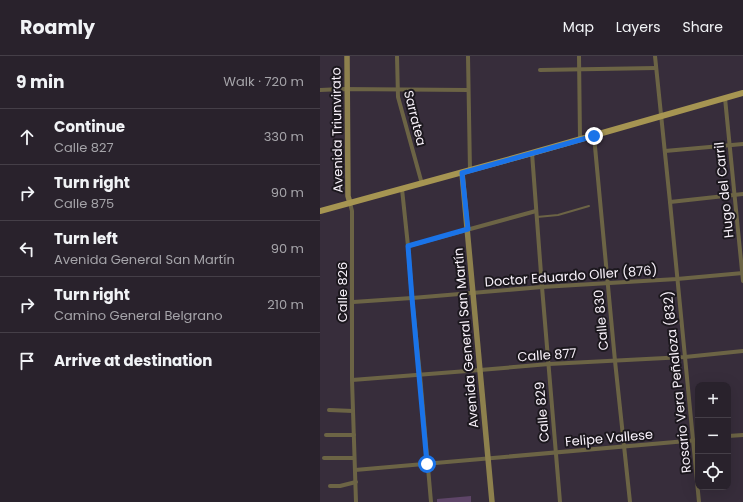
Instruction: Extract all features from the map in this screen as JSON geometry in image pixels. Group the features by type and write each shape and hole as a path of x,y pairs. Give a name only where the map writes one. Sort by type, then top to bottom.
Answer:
{"main road":[{"name":"Avenida Triunvirato","path":"347,56 348,196 350,203"},
{"path":"320,212 743,93"},
{"name":"Avenida General San Martín","path":"462,173 492,502"}],"street":[{"name":"Sarratea","path":"397,56 397,90 422,184"},
{"path":"468,56 470,171"},
{"path":"579,56 580,139"},
{"name":"Rosario Vera Peñaloza (832)","path":"655,56 699,502"},
{"path":"540,70 656,68"},
{"path":"320,90 468,90"},
{"name":"Hugo del Carril","path":"725,98 743,281"},
{"name":"Calle 830","path":"594,136 614,361 630,502"},
{"path":"665,151 743,144"},
{"name":"Calle 829","path":"532,153 560,502"},
{"path":"402,189 420,375 430,502"},
{"path":"670,202 743,194"},
{"name":"Calle 826","path":"350,203 352,211 352,380 356,502"},
{"path":"408,246 536,212"},
{"name":"Doctor Eduardo Oller (876)","path":"352,302 743,273"},
{"name":"Calle 877","path":"352,380 548,364 685,357 743,351"},
{"path":"329,410 353,411"},
{"path":"731,436 743,434"},
{"path":"326,435 354,435"},
{"name":"Felipe Vallese","path":"355,470 693,440"},
{"path":"324,458 354,458"},
{"path":"330,486 340,486 356,482"}],"lane":[{"path":"537,217 558,215 590,206"}],"shaded area":[{"path":"471,496 471,502 437,502 437,499"}],"route":[{"path":"427,464 408,246 468,229 462,173 594,136"}]}
